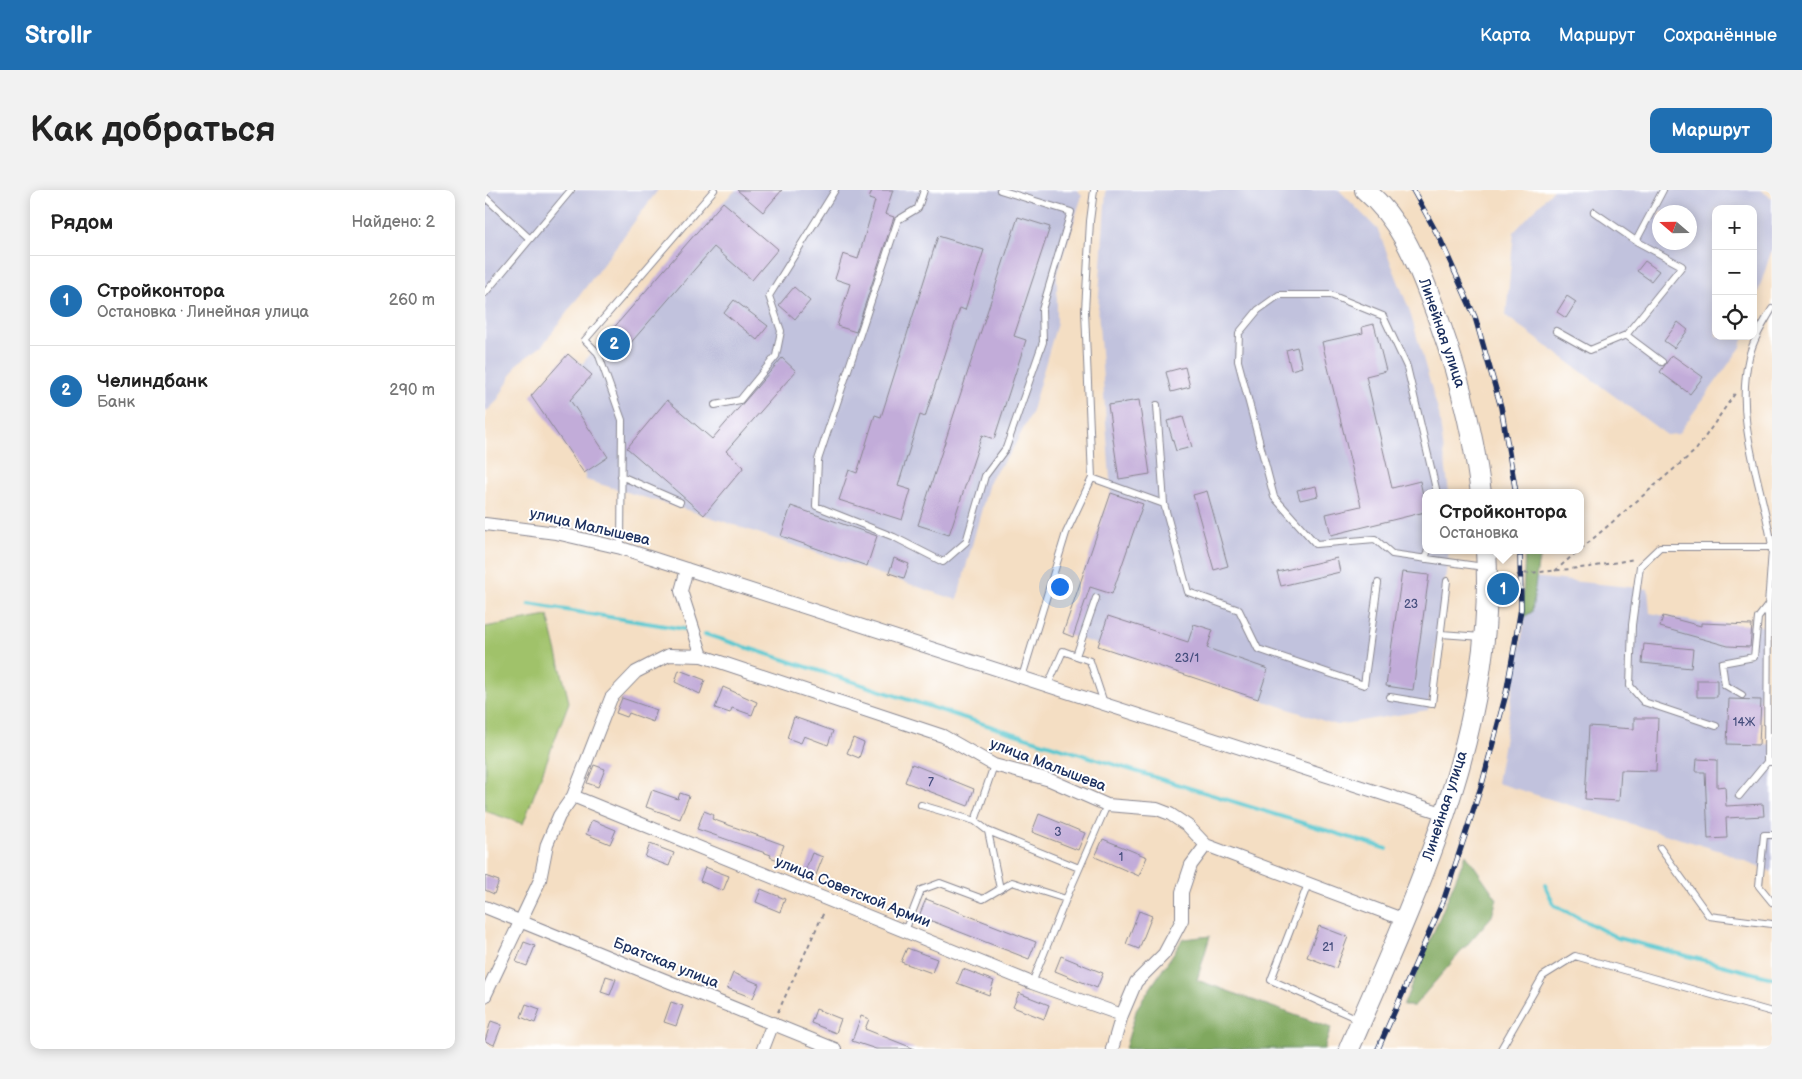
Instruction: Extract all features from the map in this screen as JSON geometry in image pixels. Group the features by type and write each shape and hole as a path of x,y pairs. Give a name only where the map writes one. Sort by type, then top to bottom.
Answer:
{"main road":[{"name":"Линейная улица","path":"1365,190 1388,212 1400,228 1419,267 1445,333 1466,406 1480,489"},
{"name":"Линейная улица","path":"1349,1049 1405,920 1458,774 1479,676 1487,568"}],"street":[{"name":"улица Малышева","path":"485,524 556,533 621,548 1445,814"},
{"path":"687,569 681,591 702,656"},
{"name":"улица Малышева","path":"485,996 540,880 547,844 559,816 573,796 611,698 636,672 669,655 702,656 943,736 994,765 1050,780 1107,805 1157,809 1170,814 1188,826 1206,846 1405,920"},
{"name":"улица Советской Армии","path":"573,796 1032,983 1122,1015"},
{"path":"1112,1049 1122,1015 1136,982 1164,954 1182,920 1182,892 1191,865 1206,846"},
{"name":"Братская улица","path":"485,906 835,1049"},
{"path":"763,1049 773,1023"}],"lane":[{"path":"485,293 571,190"},
{"path":"621,548 622,420 598,352 585,340 714,190"},
{"path":"715,405 740,400 776,356 781,331 769,296 835,190"},
{"path":"924,190 918,208 898,220 818,460 816,506 894,537 943,562 965,542 985,476 1006,448 1043,342 1042,310 1071,212 1000,190"},
{"path":"1022,677 1066,533 1092,478 1085,311 1090,221 1094,190"},
{"path":"1636,241 1663,190"},
{"path":"485,197 530,239"},
{"path":"1556,331 1590,350 1626,335 1682,266 1636,241 1594,212"},
{"path":"1436,489 1407,368 1383,316 1331,296 1279,295 1258,310 1239,333 1238,361 1274,497 1316,544 1375,539 1392,554 1487,568"},
{"path":"1739,796 1770,762 1768,605 1772,548 1768,523 1752,459 1746,416 1745,380 1749,355 1759,330 1772,309"},
{"path":"1626,335 1663,362"},
{"path":"1157,405 1164,504 1188,592 1239,610 1258,649 1364,685 1377,583"},
{"path":"621,476 680,502"},
{"path":"1092,478 1164,504"},
{"path":"1717,726 1644,702 1630,686 1632,625 1640,566 1660,546 1772,548"},
{"path":"1425,559 1427,554"},
{"path":"1390,697 1432,704 1447,581"},
{"path":"1076,656 1096,598"},
{"path":"1742,695 1725,685 1722,663 1754,657 1758,618 1768,605"},
{"path":"1441,634 1483,638"},
{"path":"1048,686 1063,651 1091,661 1103,703"},
{"path":"975,821 994,765"},
{"path":"921,805 975,821 988,832 1079,868"},
{"path":"1032,983 1107,805"},
{"path":"988,832 1000,889"},
{"path":"1772,834 1764,835 1759,886 1772,902"},
{"path":"1660,848 1709,916 1772,924"},
{"path":"905,930 921,890 940,883 983,900 1012,882 1066,899"},
{"path":"1308,884 1271,980 1361,1021"},
{"path":"1501,1049 1543,976 1575,956 1772,1012"}],"path":[{"path":"1584,547 1696,450 1745,380"},
{"path":"1555,571 1575,554"},
{"path":"1487,568 1520,574 1555,571 1650,557"},
{"path":"773,1023 829,900"}],"shaded area":[{"path":"485,190 658,190 542,346 518,363 497,401 485,413"},
{"path":"736,190 1078,190 1082,196 1057,273 1057,323 1031,414 1011,452 990,479 957,600 704,515 586,480 584,473 531,396 568,354 582,364 723,202"},
{"path":"1106,190 1339,190 1378,230 1409,309 1439,414 1448,489 1422,489 1422,554 1448,554 1428,710 1336,725 1063,633 1111,493 1098,310"},
{"path":"1553,190 1760,190 1772,198 1772,249 1757,296 1757,205 1712,205 1712,340 1743,340 1741,347 1678,434 1667,435 1506,316 1514,232"},
{"path":"1532,577 1648,589 1650,613 1696,622 1763,626 1759,745 1772,744 1772,872 1724,852 1497,783"}],"green space":[{"path":"1525,554 1543,554 1538,563 1532,612 1522,618"},
{"path":"548,616 569,702 523,824 485,811 485,627"},
{"path":"1466,854 1497,899 1492,916 1414,1006 1403,1006"},
{"path":"1210,936 1197,980 1331,1028 1324,1049 1125,1049 1137,1008 1183,939"}],"building":[{"path":"737,190 782,190 763,212"},
{"path":"872,190 893,190 885,214 894,217 856,332 837,326 850,284 835,279 843,254 858,259 875,201 869,199"},
{"path":"723,202 778,249 752,280 714,247 621,354 604,339"},
{"path":"1018,217 1050,227 1014,336 1026,340 994,439 982,435 949,535 918,525"},
{"path":"938,236 984,250 965,310 960,308 925,417 920,415 898,486 911,490 902,520 839,500 849,470 857,473 875,415 881,417"},
{"path":"1645,261 1659,271 1651,281 1637,271"},
{"path":"794,287 810,301 795,319 779,305"},
{"path":"1567,296 1576,302 1566,318 1557,312"},
{"path":"734,300 768,326 757,340 724,313"},
{"path":"1678,322 1688,330 1674,348 1664,341"},
{"path":"1374,324 1386,371 1366,376 1392,488 1420,481 1422,513 1331,535 1326,514 1361,506 1322,342 1363,333 1362,327"},
{"path":"1297,347 1302,367 1291,370 1286,350"},
{"path":"568,354 592,375 570,400 608,457 584,473 531,396"},
{"path":"1672,355 1703,377 1690,394 1660,372"},
{"path":"782,358 796,371 726,451 744,467 704,515 627,448 667,400 712,439"},
{"path":"1185,367 1190,387 1171,392 1166,372"},
{"path":"1139,400 1150,474 1119,479 1108,405"},
{"path":"1183,417 1192,447 1176,451 1167,421"},
{"path":"1316,486 1318,496 1300,500 1297,490"},
{"path":"1207,491 1228,566 1214,570 1193,495"},
{"path":"1111,493 1143,504 1112,594 1090,587 1073,637 1063,633"},
{"path":"791,506 877,536 867,566 781,536"},
{"path":"894,558 909,564 904,578 889,573"},
{"path":"1337,558 1340,572 1281,586 1277,572"},
{"path":"1402,572 1429,575 1413,690 1386,686"},
{"path":"1108,616 1188,642 1194,624 1213,630 1207,648 1268,669 1258,699 1098,646"},
{"path":"1663,616 1701,626 1701,623 1752,625 1750,647 1728,646 1660,627"},
{"path":"1644,644 1693,649 1691,668 1642,663"},
{"path":"679,670 705,680 700,694 675,682"},
{"path":"1697,680 1717,680 1717,697 1697,697"},
{"path":"723,687 757,702 752,715 732,708 730,713 715,708"},
{"path":"622,698 657,710 653,722 629,713 627,717 616,713"},
{"path":"1729,699 1761,700 1759,745 1727,744"},
{"path":"794,717 833,731 828,745 804,736 801,743 787,738"},
{"path":"1634,718 1658,718 1656,771 1621,770 1619,801 1585,799 1589,726 1634,729"},
{"path":"853,738 864,743 859,758 847,753"},
{"path":"1697,759 1717,760 1717,787 1725,786 1726,806 1763,804 1764,816 1726,818 1727,838 1708,839 1705,772 1696,772"},
{"path":"912,764 974,789 968,806 905,782"},
{"path":"594,765 605,769 598,787 587,783"},
{"path":"652,790 678,799 680,793 689,796 680,819 646,807"},
{"path":"704,811 714,815 712,819 784,845 778,860 770,857 771,855 697,829"},
{"path":"1039,814 1085,833 1078,850 1032,832"},
{"path":"592,820 616,830 610,844 586,834"},
{"path":"1103,839 1147,857 1139,876 1095,857"},
{"path":"650,844 674,853 669,866 645,857"},
{"path":"812,853 823,857 816,875 805,871"},
{"path":"705,867 729,876 723,891 700,881"},
{"path":"485,876 499,881 494,894 485,890"},
{"path":"761,889 785,899 780,912 756,902"},
{"path":"926,899 1036,942 1029,959 919,916"},
{"path":"1139,911 1152,916 1139,949 1126,944"},
{"path":"1319,926 1348,937 1336,968 1307,957"},
{"path":"524,942 535,946 527,966 516,962"},
{"path":"907,948 937,959 932,973 901,962"},
{"path":"1061,956 1103,973 1097,988 1055,971"},
{"path":"963,969 994,981 989,995 957,983"},
{"path":"733,973 759,984 753,998 727,988"},
{"path":"606,976 616,979 610,995 601,992"},
{"path":"1019,993 1049,1005 1044,1019 1013,1007"},
{"path":"671,1002 683,1006 676,1026 664,1022"},
{"path":"526,1004 540,1009 535,1023 521,1017"},
{"path":"816,1009 841,1019 836,1033 811,1023"},
{"path":"861,1016 869,1019 865,1029 915,1049 876,1049 852,1041"},
{"path":"491,1021 502,1025 494,1045 485,1041"}],"waterway":[{"path":"529,604 684,629"},
{"path":"705,634 999,729 1387,849"},
{"path":"1545,885 1554,905 1618,938 1772,978"}],"railway":[{"path":"1413,190 1441,241 1475,317 1501,407 1515,489"},
{"path":"1378,1049 1444,899 1482,784 1506,694 1521,609 1520,554"}],"place":[{"name":"Челиндбанк","path":"614,344"},
{"name":"Стройконтора","path":"1503,589"}]}
